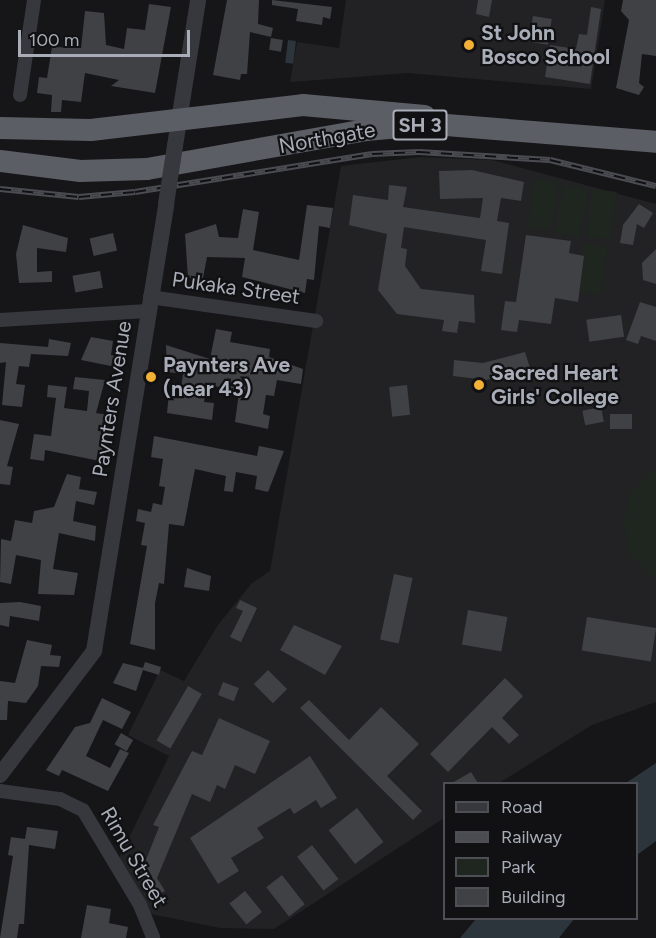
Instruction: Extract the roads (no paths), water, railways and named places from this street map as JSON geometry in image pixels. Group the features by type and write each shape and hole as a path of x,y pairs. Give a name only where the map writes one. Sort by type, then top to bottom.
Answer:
{"highway":[{"path":"0,128 74,131 179,117 325,104 469,125"},
{"name":"Northgate","path":"0,161 80,171 147,169 366,130 469,125 656,142"}],"street":[{"path":"20,95 34,0"},
{"name":"Paynters Avenue","path":"0,789 94,651 198,0"},
{"name":"Pukaka Street","path":"0,320 149,304 316,321"},
{"name":"Rimu Street","path":"0,789 60,799 83,810 140,905 153,938"}],"railway":[{"path":"0,189 79,197 135,192 372,154 419,152 550,160 656,186"}],"place":[{"name":"St John Bosco School","path":"469,45"},
{"name":"Paynters Ave (near 43)","path":"151,377"},
{"name":"Sacred Heart Girls' College","path":"479,385"}]}
